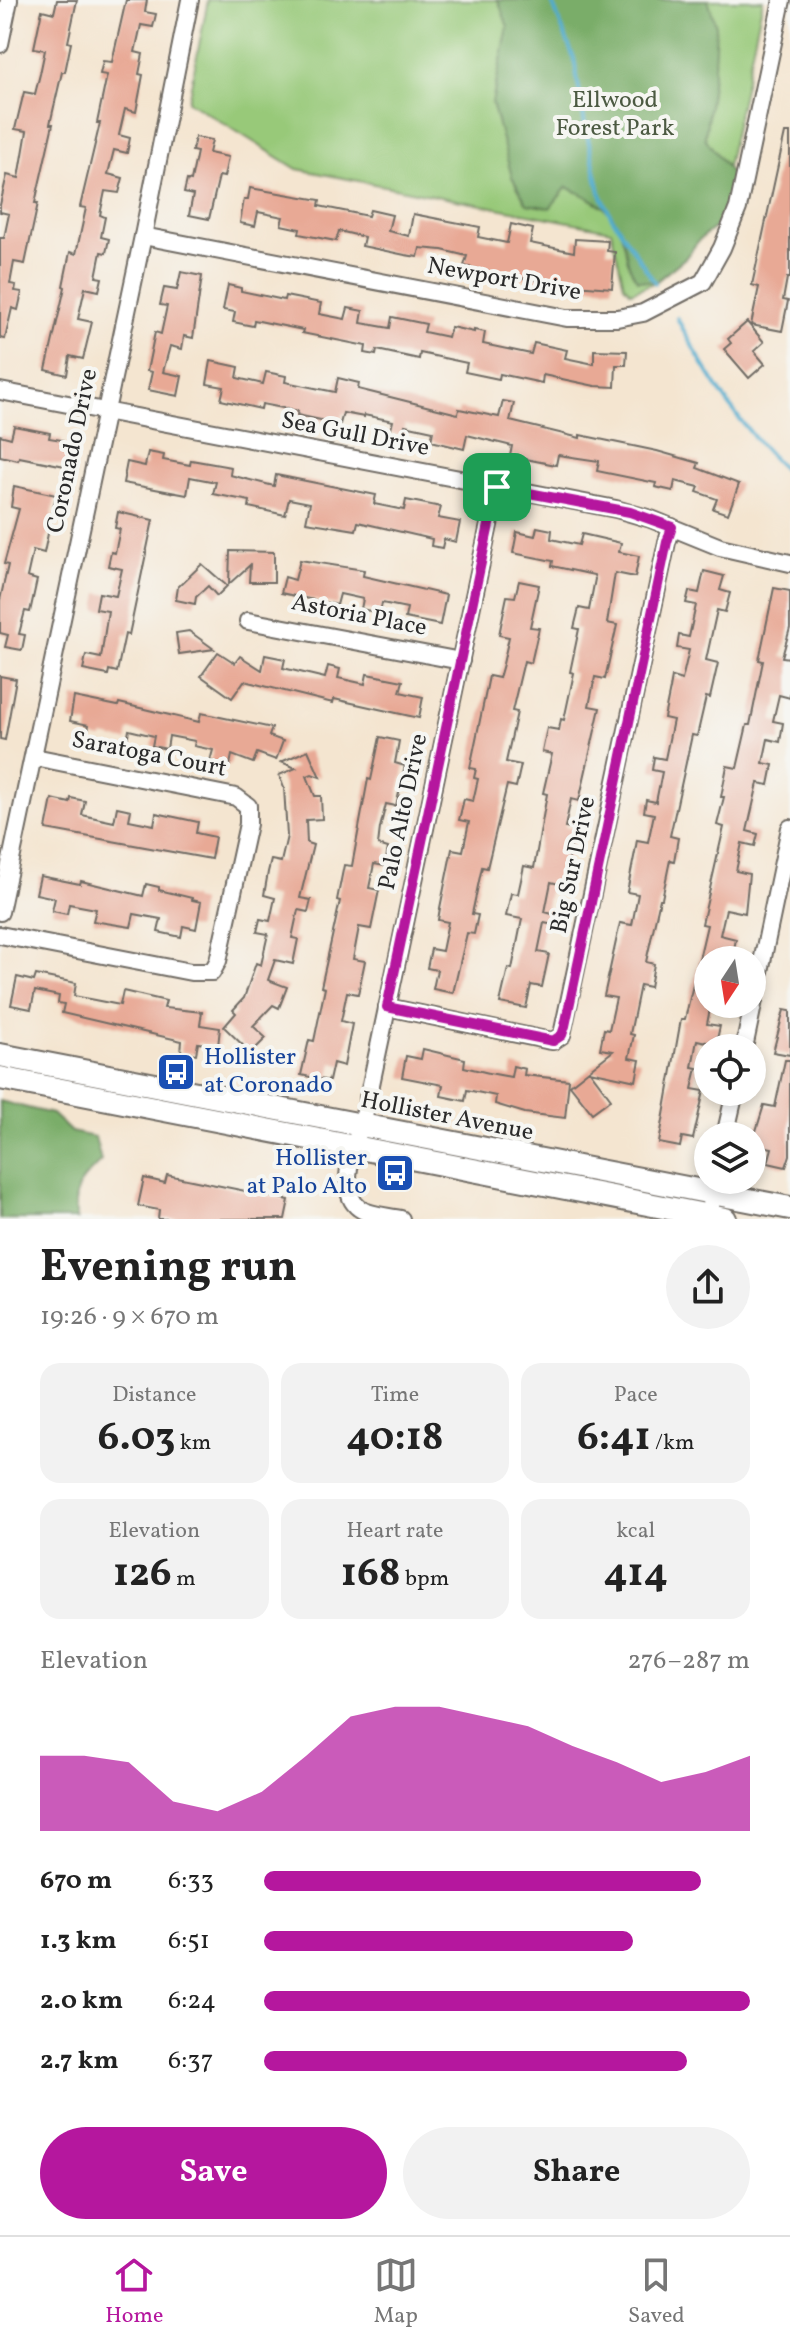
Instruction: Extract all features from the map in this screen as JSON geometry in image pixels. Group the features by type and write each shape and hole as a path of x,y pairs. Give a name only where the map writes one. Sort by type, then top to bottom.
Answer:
{"main road":[{"name":"Hollister Avenue","path":"0,1055 359,1137"},
{"name":"Hollister Avenue","path":"0,1078 359,1137 716,1202 790,1208"}],"street":[{"path":"0,44 9,0"},
{"name":"Coronado Drive","path":"0,912 107,411 190,0"},
{"name":"Newport Drive","path":"143,236 575,319 617,318 643,313 711,285 738,208 782,0"},
{"name":"Sea Gull Drive","path":"0,391 630,512 720,547 790,563"},
{"name":"Palo Alto Drive","path":"401,1219 367,1212 352,1200 347,1182 497,487"},
{"name":"Big Sur Drive","path":"387,1007 546,1040 553,1041 562,1035 672,527"},
{"name":"Astoria Place","path":"248,621 461,661"},
{"name":"Saratoga Court","path":"0,935 191,972 212,972 218,961 248,824 248,806 236,797 34,757"},
{"path":"747,1034 790,828"}],"green space":[{"name":"Ellwood Forest Park","path":"208,0 763,0 722,190 699,240 686,257 656,282 631,292 624,285 611,230 297,169 188,101"},
{"path":"498,0 708,0 716,26 705,138 736,180 734,212 655,282 637,280 616,221 596,202 567,187 550,208 527,204 512,177 492,103 508,27"},
{"path":"0,1101 52,1114 71,1132 95,1137 101,1161 76,1193 77,1219 0,1219"}],"building":[{"path":"57,0 77,0 68,42 71,43 50,124 53,124 25,264 14,262 10,284 16,285 15,291 22,292 18,310 12,308 5,339 0,338 0,238 4,238 9,214 0,212 0,205 7,175 19,178 27,131 15,129 24,92 35,94 40,74 45,50 34,48 42,10 54,13"},
{"path":"126,0 147,0 145,12 156,14 153,27 141,25 135,52 143,54 139,74 143,75 136,112 125,109 119,135 130,138 127,153 114,150 108,174 123,178 119,193 105,191 100,215 105,217 101,237 109,239 106,253 101,252 96,277 102,278 99,291 85,288 78,319 92,322 83,359 70,356 67,375 46,370 70,252 76,254 86,208 80,207 100,123 97,123 107,75 100,74 103,61 112,62"},
{"path":"785,133 790,133 790,278 787,278 783,300 788,301 782,331 751,325 759,287 752,285"},
{"path":"195,137 212,140 209,153 228,157 224,177 219,176 209,219 189,215 193,195 184,193 187,180 191,181 197,152 192,151"},
{"path":"250,188 320,200 319,206 368,216 370,210 392,215 388,231 409,236 413,214 480,227 478,237 507,243 511,224 533,229 530,243 574,252 575,239 608,241 607,251 615,252 612,288 550,283 490,272 464,266 467,256 442,250 420,248 418,257 405,255 362,246 364,237 339,231 336,241 299,234 300,229 281,225 283,217 258,212 255,226 240,223 244,199 248,199"},
{"path":"181,272 202,276 193,338 184,336 182,349 170,346 163,372 182,376 178,396 148,390 152,372 147,371 155,332 161,334 167,306 160,305 164,288 177,290"},
{"path":"228,285 241,288 241,291 284,300 285,296 321,303 319,314 345,319 348,308 363,311 361,323 390,328 392,317 426,324 424,332 448,337 451,327 485,332 483,344 531,354 534,343 567,350 565,358 594,364 594,350 627,351 626,365 616,365 615,387 543,375 542,383 500,374 499,379 465,372 467,363 420,353 419,359 377,350 376,355 365,353 366,346 302,333 303,330 254,320 253,326 233,322 235,312 223,310"},
{"path":"747,322 764,342 754,351 765,364 749,378 724,349 731,343 728,339"},
{"path":"211,361 239,367 237,378 263,384 266,372 286,376 285,382 335,392 338,378 359,383 358,389 458,414 459,409 499,417 503,401 514,403 510,421 580,438 580,435 657,451 699,463 697,468 739,484 728,514 713,509 717,499 697,492 699,487 675,481 673,491 655,487 656,483 597,471 599,461 558,455 556,465 510,456 512,446 467,435 464,449 431,441 433,431 405,425 403,436 390,433 393,421 364,415 343,413 340,424 297,415 298,411 262,404 261,409 221,400 224,387 207,384"},
{"path":"14,426 50,433 49,438 62,440 61,445 69,446 65,466 0,456 0,435 11,438"},
{"path":"148,452 164,455 163,460 190,465 191,460 231,467 230,475 274,486 276,475 376,495 374,504 404,510 406,500 441,507 438,518 460,522 456,542 444,539 442,548 431,546 432,539 358,522 356,530 306,522 310,503 289,499 285,515 249,507 250,501 213,494 216,482 190,477 187,495 123,483 127,462 145,466"},
{"path":"14,486 56,495 44,553 33,550 27,577 37,580 30,612 25,611 19,634 25,635 22,650 5,647 8,635 0,633 0,600 8,565 4,564 19,509 11,507"},
{"path":"118,512 153,520 129,635 125,634 117,672 109,670 108,675 83,670 86,655 101,658 108,611 96,609 99,593 116,596 122,569 108,566 111,552 115,553 120,529 115,528"},
{"path":"537,527 552,530 551,539 579,545 582,534 621,543 619,552 639,556 635,577 615,573 607,623 617,625 605,679 595,677 589,706 600,708 579,801 571,799 565,827 575,829 563,885 551,882 545,912 556,915 554,925 544,923 538,952 549,954 542,987 531,985 526,1008 500,1003 508,968 512,969 522,919 506,916 511,893 518,894 524,866 534,868 547,794 543,793 552,754 542,752 547,728 559,730 561,719 564,720 579,629 574,628 579,608 589,610 595,579 594,575 552,566 553,561 513,553 517,532 535,536"},
{"path":"230,551 274,552 274,582 249,582 250,565 229,584"},
{"path":"300,560 364,570 363,576 446,595 440,625 405,618 407,608 382,603 380,613 361,609 363,599 340,594 337,605 281,593 285,577 295,580"},
{"path":"202,564 227,586 217,596 208,586 196,597 195,604 176,600 178,587"},
{"path":"704,571 724,576 720,590 730,593 725,612 717,610 706,660 718,663 697,736 692,735 670,836 678,838 646,962 654,964 650,987 640,985 630,1034 634,1035 629,1058 640,1060 636,1081 590,1071 611,1099 592,1113 570,1085 613,1051 600,1049 604,1029 609,1030 616,998 604,996 620,923 632,925 638,894 627,892 637,840 648,842 654,814 644,812 646,800 656,802 662,772 652,770 654,757 665,759 673,720 664,718 672,677 682,680 689,650 677,648 679,635 689,637 696,605 686,603 689,591 699,593"},
{"path":"519,581 539,585 530,627 539,628 531,663 524,661 512,711 517,712 506,762 521,765 516,787 507,785 487,868 482,867 472,914 478,915 474,934 467,933 453,993 433,989 437,970 427,968 431,949 442,951 448,922 438,920 452,849 463,851 469,822 459,820 464,799 473,801 478,779 474,778 476,769 470,768 489,676 499,678 509,637 499,635 503,615 507,596 515,597"},
{"path":"774,588 790,591 790,628 782,657 790,658 790,698 779,695 773,721 783,723 780,742 768,739 763,763 773,765 769,785 758,783 747,831 758,834 755,846 742,843 736,871 749,874 745,913 726,909 720,935 736,939 735,946 702,946 707,925 702,924 724,827 717,825 727,766 737,768 747,725 750,725 763,661 759,660"},
{"path":"189,631 214,649 179,654 176,633"},
{"path":"218,652 235,663 240,656 262,670 265,655 285,659 283,668 325,678 328,666 340,669 338,678 365,684 367,674 403,681 400,692 423,697 419,718 334,699 333,703 244,681 232,698 201,676"},
{"path":"0,676 16,679 5,740 0,739"},
{"path":"74,697 118,706 119,703 199,722 201,713 272,728 269,736 283,741 276,760 257,753 253,763 232,755 230,765 210,761 213,750 194,746 195,741 169,736 167,749 152,746 154,736 129,730 127,741 87,736 89,725 70,721"},
{"path":"380,737 399,741 395,763 405,766 396,806 386,804 380,828 378,845 388,848 385,866 374,864 369,888 379,890 371,929 359,927 353,959 365,961 358,994 347,992 341,1021 352,1024 344,1066 333,1063 329,1081 301,1075 309,1040 314,1041 325,988 321,987 340,901 337,900 344,865 352,866 368,779 371,780"},
{"path":"308,750 320,777 307,776 315,796 321,796 322,819 306,820 307,843 313,845 300,898 311,900 308,912 298,910 292,938 298,939 293,964 275,960 268,980 287,987 279,1008 273,1005 253,1026 266,1038 251,1053 224,1027 244,998 256,963 261,965 268,934 257,932 260,919 270,921 275,898 264,895 268,872 271,860 281,862 287,836 284,788 279,775 296,768 281,762"},
{"path":"71,798 85,801 82,815 114,822 117,807 131,810 129,820 154,825 156,813 198,822 196,833 215,837 211,859 46,829 52,799 70,803"},
{"path":"40,876 80,884 81,881 143,896 146,884 192,898 201,902 196,929 183,926 181,937 158,932 161,919 134,914 131,927 93,921 96,909 69,904 67,914 52,911 55,898 36,894"},
{"path":"36,975 76,983 74,996 120,1005 123,991 166,1001 164,1008 202,1012 200,1025 220,1028 218,1046 198,1043 196,1054 181,1052 182,1041 62,1013 64,1004 58,1003 59,996 35,991 31,1009 11,1005 17,977 34,981"},
{"path":"694,981 694,1018 708,1018 707,1024 720,1026 718,1034 694,1034 692,1089 694,1106 701,1106 697,1122 694,1122 693,1139 682,1137 680,1147 659,1143 681,1019 685,1019"},
{"path":"784,1010 790,1011 790,1055 773,1052"},
{"path":"423,1049 465,1059 464,1067 489,1073 511,1077 513,1066 525,1069 524,1075 569,1080 565,1118 525,1113 495,1104 496,1096 467,1090 465,1101 441,1096 443,1085 402,1077 406,1056 421,1059"},
{"path":"785,1060 790,1060 790,1155 786,1167 768,1163 772,1148 766,1147 766,1122 759,1122 764,1106 775,1107"},
{"path":"167,1175 289,1200 285,1219 158,1219 159,1210 138,1206 144,1178 165,1183"}],"waterway":[{"path":"551,0 574,58 600,192 611,216 655,283"},
{"path":"677,318 741,421 790,475"}],"place":[{"name":"Hollister at Coronado","path":"176,1072"},
{"name":"Hollister at Palo Alto","path":"395,1173"}],"route":[{"path":"497,487 630,512 672,527 565,1026 559,1039 553,1041 387,1007 497,487"}]}
